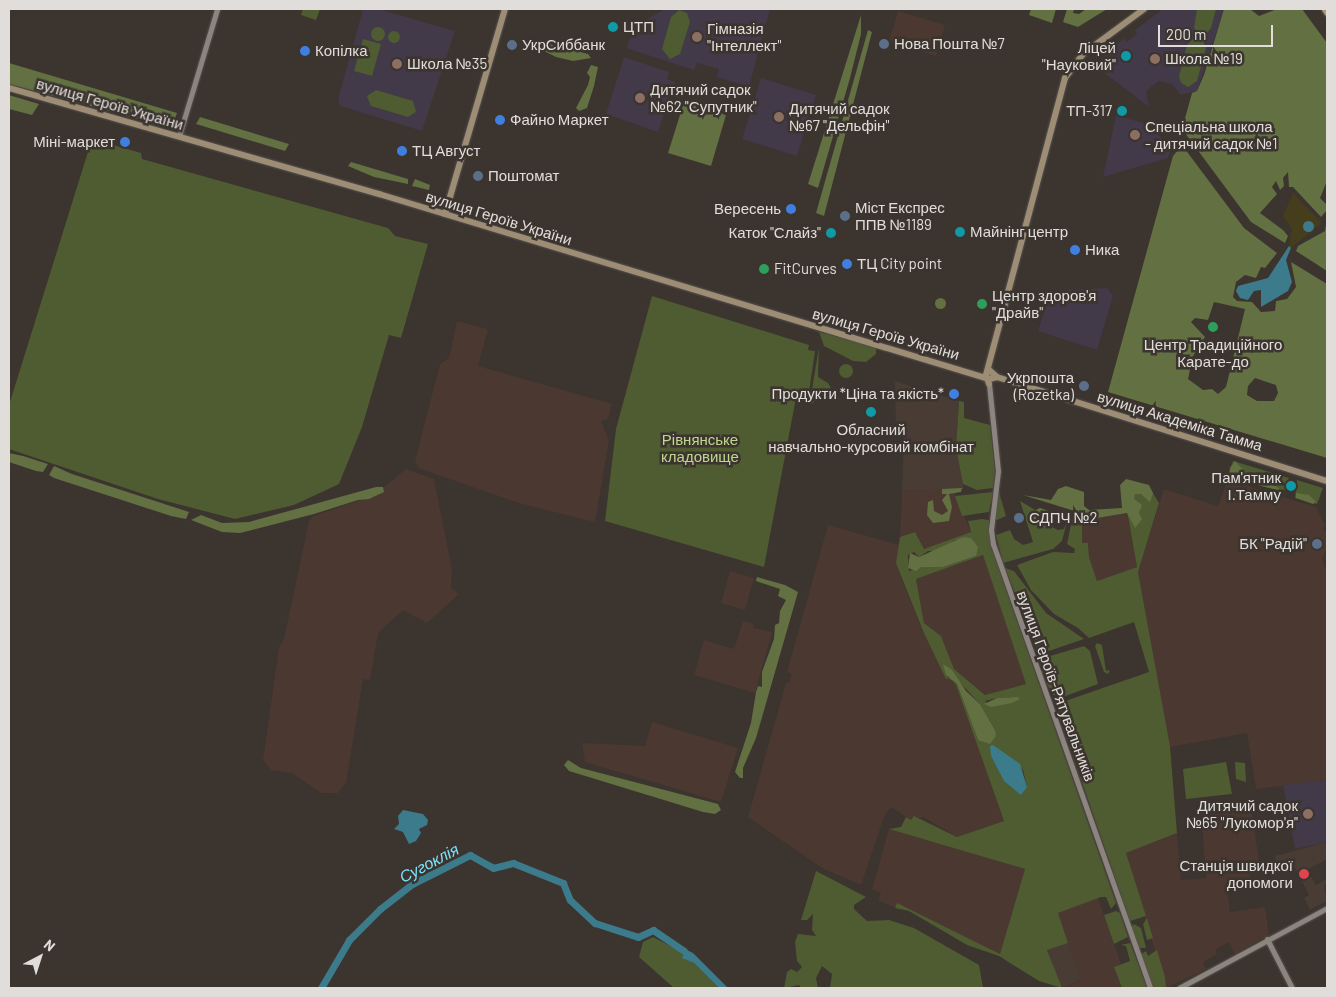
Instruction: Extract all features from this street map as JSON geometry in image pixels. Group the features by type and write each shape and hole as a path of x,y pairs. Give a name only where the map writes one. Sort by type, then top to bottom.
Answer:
{"main road":[{"path":"445,214 505,9"},
{"name":"вулиця Героїв-Рятувальників","path":"989,376 1066,78 1083,54 1144,9"},
{"name":"вулиця Героїв України","path":"9,88 445,214 989,376"},
{"name":"вулиця Академіка Тамма","path":"989,376 1327,481"}],"street":[{"path":"179,136 217,9"},
{"name":"вулиця Героїв-Рятувальників","path":"989,376 998,472 991,530 993,544 1150,988"},
{"path":"1178,988 1327,908"},
{"path":"1267,940 1292,988"}],"shaded area":[{"name":"Школа №35","path":"363,9 378,9 455,31 422,131 340,106 338,99"},
{"name":"Гімназія \"Інтеллект\"","path":"665,9 770,9 749,87 717,77 719,69 697,63 694,70 626,48 635,26"},
{"name":"Школа №19","path":"1163,9 1224,9 1197,91 1181,95 1172,84 1159,81 1146,91 1149,107 1094,65 1124,38 1127,42 1137,34 1135,30"},
{"path":"898,11 945,25 936,56 889,41"},
{"name":"Дитячий садок №62 \"Супутник\"","path":"624,57 669,72 667,79 675,82 658,132 606,114"},
{"name":"Дитячий садок №67 \"Дельфін\"","path":"761,78 816,95 797,156 742,139"},
{"name":"Спеціальна школа - дитячий садок №1","path":"1116,115 1143,123 1172,146 1168,158 1103,177"},
{"path":"1108,288 1113,296 1097,350 1038,331 1051,291"},
{"path":"457,321 488,329 478,366 612,404 608,419 601,421 609,441 595,522 519,503 418,468 415,461 440,364 449,358"},
{"path":"895,381 959,401 956,448 964,489 902,491 904,436 896,434"},
{"path":"406,469 434,479 452,569 451,588 459,594 427,623 403,610 378,633 370,680 363,679 346,783 338,793 321,793 292,773 271,770 263,760 279,647 284,639 309,521 313,516 373,496"},
{"path":"1228,480 1316,507 1325,525 1323,530 1327,532 1327,548 1322,559 1327,571 1327,780 1256,789 1247,733 1170,747 1138,572 1164,489 1218,506"},
{"path":"953,489 971,532 924,549 915,532 900,537 902,491"},
{"path":"1127,513 1137,567 1097,581 1089,557 1088,543 1082,543 1080,514 1097,518"},
{"path":"828,525 899,545 897,562 901,577 923,632 956,685 1004,821 957,837 923,817 911,820 891,807 884,817 861,885 822,868 748,817 786,683 789,683 792,674 787,672"},
{"path":"983,555 1026,684 986,695 954,669 941,636 924,623 916,579"},
{"path":"730,571 754,578 745,610 721,603"},
{"path":"743,621 754,624 753,628 772,632 755,693 694,675 704,640 734,649"},
{"path":"652,722 738,748 721,802 585,762 582,743 645,746"},
{"name":"Дитячий садок №65 \"Лукомор'я\"","path":"1327,780 1327,842 1295,849 1283,785"},
{"path":"1251,806 1260,868 1249,869 1250,878 1226,882 1230,912 1265,907 1269,935 1235,954 1228,942 1215,950 1217,954 1203,962 1206,969 1166,988 1126,853 1177,833 1181,880 1206,878 1201,812"},
{"path":"889,829 1025,869 1000,954 897,904 895,908 878,900 881,893 872,889"},
{"name":"Станція швидкої допомоги","path":"1327,842 1327,859 1307,870 1316,885 1327,879 1324,887 1327,901 1310,910 1304,898 1309,895 1295,867 1288,861 1278,865 1275,856"},
{"path":"1098,898 1121,964 1114,967 1122,988 1067,988 1081,979 1057,913"},
{"path":"1068,943 1081,979 1067,987 1060,986 1047,950"}],"green space":[{"path":"303,9 320,9 316,20 301,15"},
{"path":"1031,9 1056,9 1052,23 1029,15"},
{"path":"1067,9 1074,9 1073,13 1079,14 1086,9 1107,9 1078,27 1063,22"},
{"path":"1197,9 1216,9 1211,28 1206,34 1198,33 1194,28"},
{"path":"1224,9 1250,9 1259,16 1277,9 1302,9 1327,43 1327,181 1320,198 1327,205 1327,210 1321,217 1293,187 1289,187 1288,172 1283,178 1284,186 1280,190 1276,181 1272,187 1277,194 1260,213 1288,236 1285,243 1251,222 1182,129 1192,93 1197,91 1204,75"},
{"path":"679,10 687,13 690,22 680,54 670,59 662,49 671,17"},
{"path":"861,15 861,34 818,188 808,184"},
{"path":"378,27 383,29 385,34 383,39 378,41 373,39 371,34 373,29"},
{"path":"868,30 872,32 824,216 816,213"},
{"path":"394,31 400,37 394,43 388,37"},
{"path":"1194,38 1203,41 1206,48 1197,81 1188,87 1181,83 1179,76 1187,45"},
{"path":"363,39 381,44 372,76 354,71"},
{"path":"529,39 588,54 591,58 573,61 556,57 528,43"},
{"path":"9,63 177,113 172,128 9,84"},
{"path":"591,65 598,67 594,86 587,108 579,111 576,108 588,85 590,77 587,73"},
{"path":"376,90 413,101 416,112 408,117 371,106 367,96"},
{"path":"9,95 39,104 32,115 9,109"},
{"path":"685,99 726,115 711,166 668,153"},
{"path":"200,117 289,144 285,151 196,124"},
{"path":"92,139 141,153 142,159 388,228 395,236 428,244 401,338 389,335 362,427 339,484 294,505 235,519 158,499 9,449 9,405"},
{"path":"1182,145 1244,228 1277,253 1265,268 1261,267 1256,278 1245,275 1236,282 1233,297 1237,301 1252,302 1261,312 1275,311 1276,301 1287,299 1296,287 1291,262 1327,284 1327,458 1108,392 1173,156","holes":["1214,302 1245,309 1226,387 1218,394 1212,389 1203,390 1188,379 1193,356 1205,337 1191,322 1195,318 1208,320","1255,378 1276,385 1278,393 1274,401 1257,401 1247,395 1248,386"]},
{"path":"351,162 408,179 408,184 374,177 348,166"},
{"path":"415,179 430,185 429,190 412,186"},
{"path":"1327,218 1327,271 1296,251 1298,246 1325,231"},
{"name":"Рівнянське кладовище","path":"652,296 809,345 808,350 815,351 808,399 796,398 764,567 605,521 616,429"},
{"path":"940,297 946,303 940,309 934,303"},
{"path":"819,332 876,347 876,354 866,362 853,361 824,346"},
{"path":"819,347 818,377 828,383 831,388 812,404 810,401"},
{"path":"846,364 851,366 853,371 851,376 846,378 841,376 839,371 841,366"},
{"path":"959,401 964,402 964,418 990,425 995,471 993,488 977,490 963,484 956,448"},
{"path":"9,453 48,464 43,472 36,471 9,462"},
{"path":"1233,461 1289,478 1284,492 1227,477"},
{"path":"1235,461 1250,477 1248,483 1234,479 1230,475 1230,468"},
{"path":"54,466 72,474 189,512 186,519 171,516 54,478 49,475"},
{"path":"1269,477 1274,485 1282,491 1257,485"},
{"path":"1126,479 1149,485 1153,493 1150,502 1141,494 1135,494 1134,499 1142,505 1139,513 1142,519 1135,528 1127,513 1097,518 1023,495 1051,500 1058,489 1066,486 1084,492 1084,506 1089,510 1122,508 1120,485"},
{"path":"1297,480 1323,488 1317,504 1295,498"},
{"path":"1122,483 1151,490 1159,503 1138,572 1170,746 1177,833 1126,853 1146,916 1130,921 1059,715 1060,708 1068,700 1149,672 1134,622 1089,638 1078,628 1054,614 1031,590 1017,565 1053,552 1074,553 1075,549 1067,544 1072,519 1075,517 1075,521 1082,524 1082,543 1088,543 1089,557 1097,581 1137,567"},
{"path":"376,487 383,487 384,492 369,499 358,500 314,514 240,533 222,532 191,520 201,515 222,523 249,522"},
{"path":"962,488 961,492 949,494 952,507 949,521 933,523 927,515 928,502 933,500 934,511 942,515 948,511 942,500 947,494 942,494 942,489"},
{"path":"993,492 989,512 962,516 955,496"},
{"path":"999,492 1006,516 997,520 995,519"},
{"path":"1296,493 1309,495 1316,502 1313,504 1296,498"},
{"path":"1020,501 1037,511 1039,508 1056,514 1052,527 1058,530 1064,529 1069,514 1062,541 1053,549 1003,563 996,535 1010,530 1014,539 1023,545 1033,542"},
{"path":"1040,508 1055,513 1056,517 1033,523 1030,513"},
{"path":"989,520 991,547 1116,903 1111,909 1106,897 1101,897 1058,913 1068,943 1047,950 1062,988 1039,981 999,956 967,945 909,911 895,908 897,903 1000,954 1025,869 889,829 901,827 906,817 911,820 914,816 957,837 1004,821 954,682 957,684 978,740 993,739 995,730 980,704 944,666 949,678 946,679 923,631 896,563 900,537 915,532 924,549 971,532 968,521","holes":["955,540 976,556 943,567 921,567 909,571 908,555 914,552 919,557 928,551 939,551","983,555 1026,684 985,695 954,669 941,636 924,623 916,579","1017,697 991,707 985,701","993,745 1023,770 1027,787 998,768 991,756"]},
{"path":"963,537 971,538 978,547 976,556 943,567 921,567 916,571 908,568 910,553 919,557"},
{"path":"1005,568 1014,571 1046,613 1084,639 1046,652 1037,648"},
{"path":"757,577 785,585 798,592 756,738 743,768 743,778 740,778 735,772 751,723 756,692 758,686 762,687 762,672 774,639 775,625 779,623 780,611 786,600 778,596 780,589 756,581"},
{"path":"1097,643 1102,645 1106,671 1110,670 1108,674 1104,672 1095,646"},
{"path":"1084,646 1090,651 1098,684 1063,697 1053,695 1041,672 1043,662 1050,656"},
{"path":"943,664 952,670 966,691 980,704 995,730 996,736 990,744 978,740 957,684 946,675"},
{"path":"1017,697 1020,699 1012,703 991,707 984,704 997,698"},
{"path":"568,760 581,768 718,804 721,810 715,814 703,812 569,771 564,765"},
{"path":"1226,762 1232,794 1186,799 1183,769"},
{"path":"1235,762 1245,763 1246,782 1236,779"},
{"path":"816,871 866,897 854,905 854,909 867,921 889,920 914,928 979,965 983,988 830,988 832,974 822,966 816,978 818,988 801,988 799,985 784,988 787,972 791,969 797,972 802,967 797,961 795,942 798,934 816,936 812,930 813,914 807,920 801,920"},
{"path":"1116,911 1120,913 1128,937 1114,944 1104,915"},
{"path":"1147,918 1153,938 1147,940 1143,924"},
{"path":"1134,924 1141,928 1146,948 1139,948 1131,927"},
{"path":"653,937 684,953 683,958 694,963 719,988 674,988 639,957 643,942"},
{"path":"1130,943 1147,988 1122,988 1114,967 1130,961 1126,946 1121,945"},
{"path":"1157,950 1165,977 1166,988 1153,988 1141,954 1146,951 1148,956"}],"sand":[{"path":"1293,193 1322,223 1291,248 1289,246 1292,229 1283,216"}],"water":[{"path":"1308,220 1314,226 1308,232 1302,226"},
{"path":"1289,246 1291,248 1286,260 1292,282 1288,291 1261,307 1261,290 1254,291 1248,300 1240,298 1236,291 1238,286 1268,278"},
{"path":"993,745 1020,764 1027,787 1021,795 1004,781 991,756 990,746"},
{"path":"403,810 423,814 428,820 427,825 419,829 421,833 416,841 409,844 403,832 394,829 399,824 398,816"},
{"path":"679,946 693,953 728,988 719,988 694,963 682,958 684,953 678,949"}],"waterway":[{"name":"Сугоклія","path":"321,988 349,940 380,909 412,884 470,855 493,868 513,863 563,883 570,900 595,923 638,937 653,930 684,951"}],"place":[{"name":"ЦТП","path":"613,27"},
{"name":"Гімназія \"Інтеллект\"","path":"697,37"},
{"name":"Нова Пошта №7","path":"884,44"},
{"name":"УкрСиббанк","path":"512,45"},
{"name":"Копілка","path":"305,51"},
{"name":"Ліцей \"Науковий\"","path":"1126,56"},
{"name":"Школа №19","path":"1155,59"},
{"name":"Школа №35","path":"397,64"},
{"name":"Дитячий садок №62 \"Супутник\"","path":"640,98"},
{"name":"ТП-317","path":"1122,111"},
{"name":"Дитячий садок №67 \"Дельфін\"","path":"779,117"},
{"name":"Файно Маркет","path":"500,120"},
{"name":"Спеціальна школа - дитячий садок №1","path":"1135,135"},
{"name":"Міні-маркет","path":"125,142"},
{"name":"ТЦ Август","path":"402,151"},
{"name":"Поштомат","path":"478,176"},
{"name":"Вересень","path":"791,209"},
{"name":"Міст Експрес ППВ №1189","path":"845,216"},
{"name":"Майнінг центр","path":"960,232"},
{"name":"Каток \"Слайз\"","path":"831,233"},
{"name":"Ника","path":"1075,250"},
{"name":"ТЦ City point","path":"847,264"},
{"name":"FitCurves","path":"764,269"},
{"name":"Центр здоров'я \"Драйв\"","path":"982,304"},
{"name":"Центр Традиційного Карате-до","path":"1213,327"},
{"name":"Укрпошта (Rozetka)","path":"1084,386"},
{"name":"Продукти *Ціна та якість*","path":"954,394"},
{"name":"Обласний навчально-курсовий комбінат","path":"871,412"},
{"name":"Пам'ятник І.Тамму","path":"1291,486"},
{"name":"СДПЧ №2","path":"1019,518"},
{"name":"БК \"Радій\"","path":"1317,544"},
{"name":"Дитячий садок №65 \"Лукомор'я\"","path":"1308,814"},
{"name":"Станція швидкої допомоги","path":"1304,874"}]}
